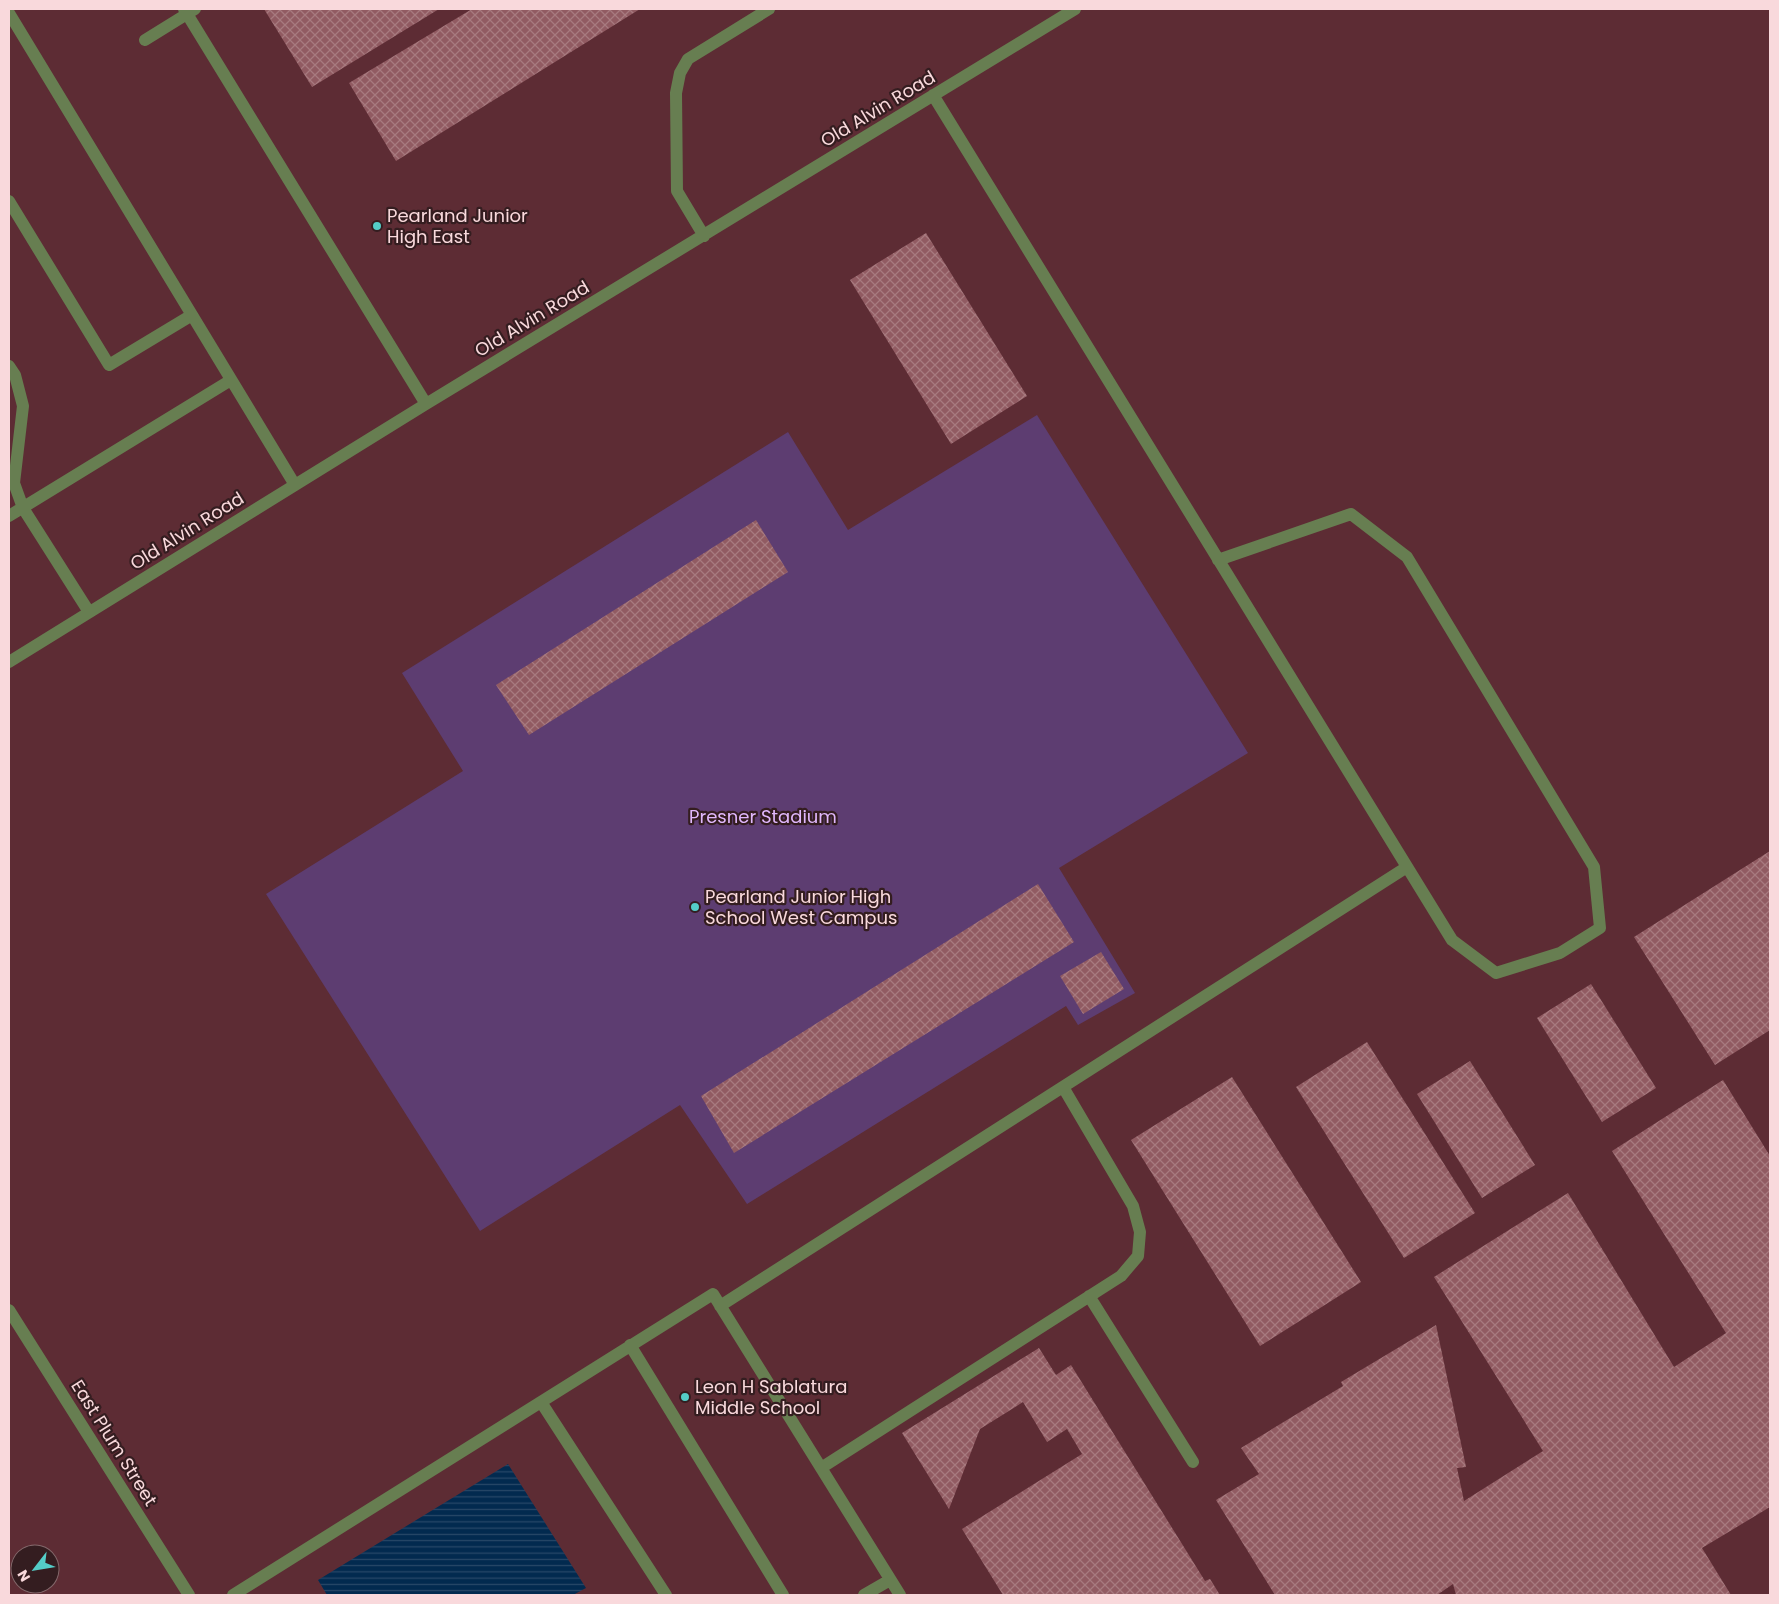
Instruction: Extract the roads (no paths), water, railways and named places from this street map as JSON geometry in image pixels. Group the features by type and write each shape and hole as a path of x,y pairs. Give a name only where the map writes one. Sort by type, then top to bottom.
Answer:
{"street":[{"path":"704,236 677,192 676,93 680,73 688,59 769,9"},
{"name":"Old Alvin Road","path":"9,662 426,404 1073,9"},
{"path":"145,40 189,10 426,404"},
{"path":"9,13 295,485"},
{"path":"933,95 1218,560 1452,940 1496,973 1560,953 1600,928 1594,867 1407,557 1351,514 1218,560"},
{"path":"9,201 109,365 192,315"},
{"path":"9,366 14,375 23,406 12,461 14,483 23,508 89,612"},
{"path":"9,516 231,380"},
{"path":"720,1306 1407,867"},
{"path":"821,1468 1122,1276 1138,1256 1140,1232 1133,1206 1063,1087"},
{"path":"232,1595 712,1294 900,1595"},
{"path":"1089,1296 1193,1462"},
{"name":"East Plum Street","path":"9,1310 189,1595"},
{"path":"630,1345 783,1595"},
{"path":"542,1402 666,1595"},
{"path":"864,1595 890,1580"}],"water":[{"path":"508,1464 586,1588 573,1595 327,1595 318,1580"}],"place":[{"name":"Pearland Junior High East","path":"377,226"},
{"name":"Pearland Junior High School West Campus","path":"695,907"},
{"name":"Leon H Sablatura Middle School","path":"685,1397"}],"park label":[{"name":"Presner Stadium","path":"763,817"}]}
